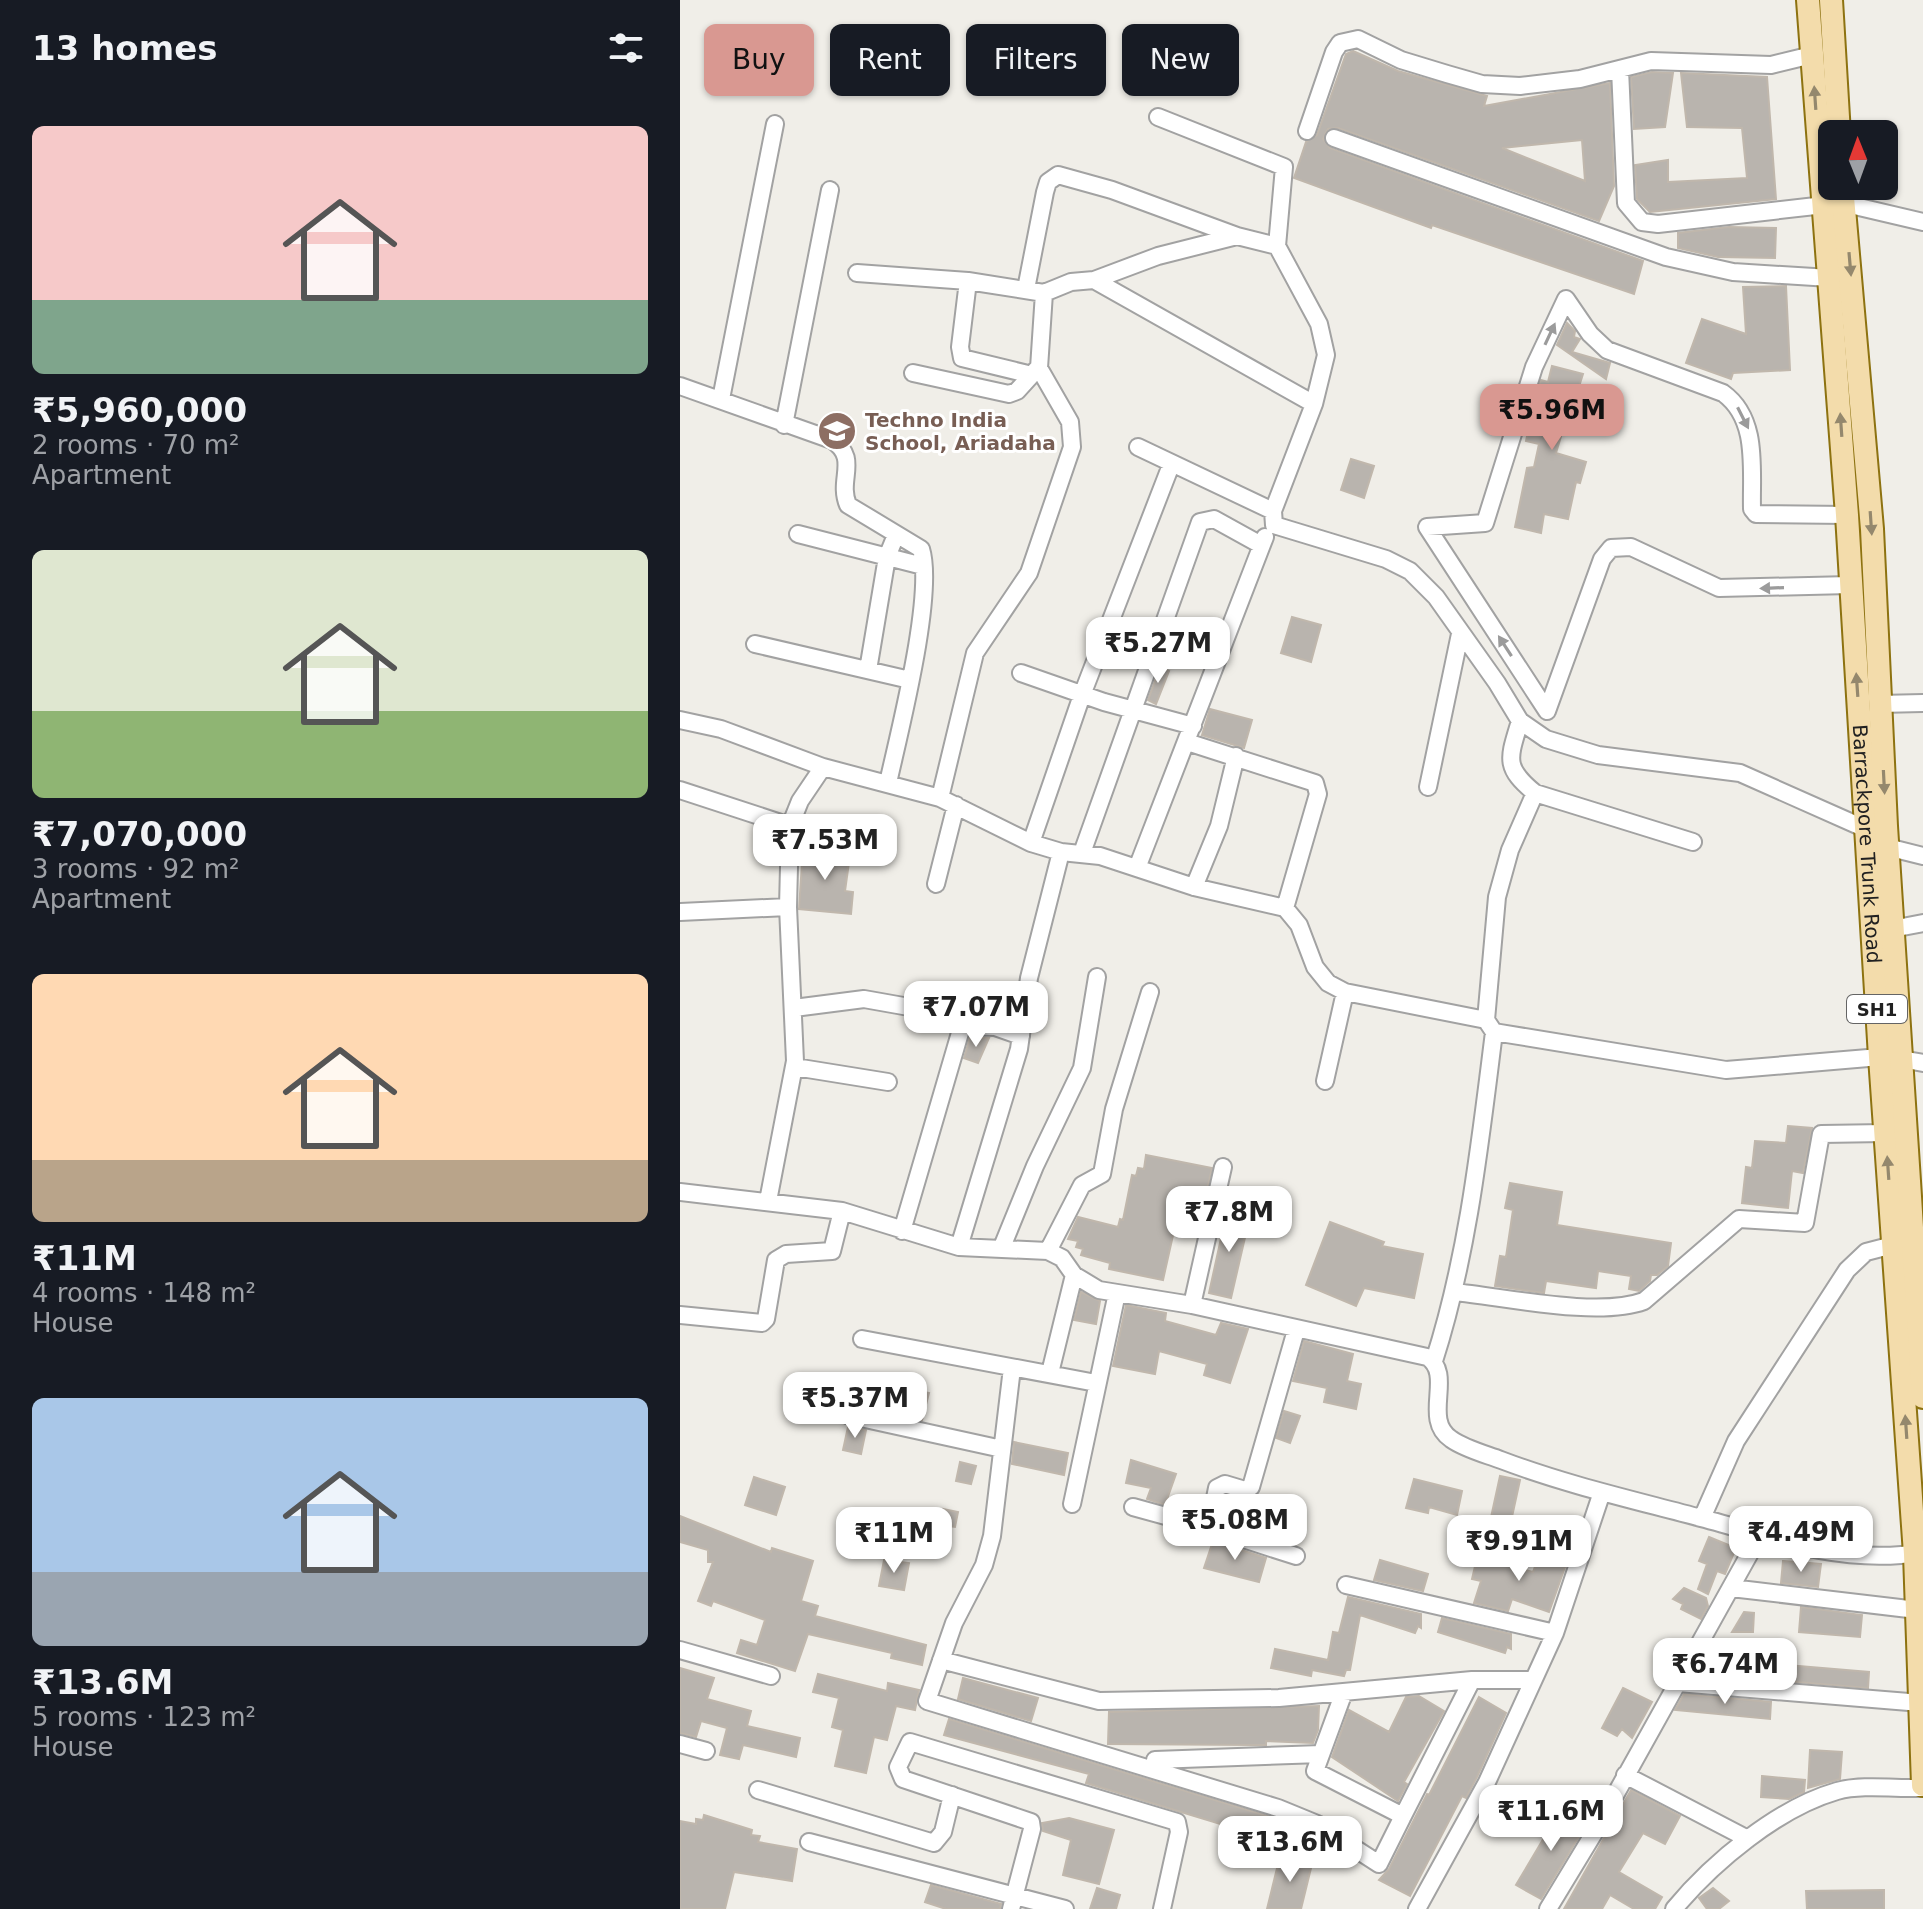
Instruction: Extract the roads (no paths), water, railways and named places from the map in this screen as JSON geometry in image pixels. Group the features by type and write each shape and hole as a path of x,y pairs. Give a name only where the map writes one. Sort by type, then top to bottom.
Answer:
{"main road":[{"name":"Barrackpore Trunk Road","path":"1808,0 1812,55 1823,120"},
{"path":"1831,0 1838,120"},
{"name":"Barrackpore Trunk Road","path":"1836,200 1830,278 1866,829 1901,1060 1885,1133 1919,1553 1917,1610 1923,1786"},
{"name":"Barrackpore Trunk Road","path":"1836,200 1872,529 1887,847 1923,1397"}],"street":[{"path":"1307,131 1334,52 1349,39 1358,39 1401,60 1482,84 1520,86 1669,59 1724,66 1771,65 1812,55"},
{"path":"1620,69 1626,203 1642,222 1658,224 1822,200"},
{"path":"1137,868 1273,517 1324,372 1324,339 1277,246 1284,167 1158,117"},
{"path":"721,399 775,124"},
{"path":"1334,138 1666,257 1733,272 1830,278"},
{"path":"1026,289 1045,192 1048,182 1058,175 1112,190 1237,236 1277,246"},
{"path":"784,425 830,190"},
{"path":"1843,200 1923,222"},
{"path":"857,273 968,281 1044,293 1071,282 1094,280 1158,256 1237,236"},
{"path":"1094,280 1314,404"},
{"path":"940,798 975,653 1034,562 1072,447 1070,422 1035,371 962,358 960,347 968,281"},
{"path":"913,373 1009,394 1017,391 1035,371 1044,293"},
{"path":"1847,515 1756,514 1752,509 1748,427 1731,398 1607,350 1590,334 1566,299 1534,367 1485,523 1427,527 1547,711 1602,559 1611,548 1631,547 1719,588 1850,585"},
{"path":"680,386 841,446 850,461 844,491 848,505 921,549 923,566 910,680 888,783"},
{"path":"1138,447 1273,517 1410,571 1436,597 1520,721 1546,739 1570,748 1740,773 1866,829"},
{"path":"1031,843 1082,695 1171,465"},
{"path":"1082,853 1200,522 1214,519 1261,545"},
{"path":"798,534 923,566"},
{"path":"868,670 887,557 896,535"},
{"path":"1428,787 1460,634"},
{"path":"755,644 910,680"},
{"path":"1021,673 1131,710 1236,756 1310,780 1318,788 1285,908"},
{"path":"1879,704 1923,703"},
{"path":"680,720 721,729 823,767 940,798 1031,843 1061,852 1082,853 1194,887 1285,908 1299,925 1315,967 1328,983 1345,992 1490,1026 1726,1070 1901,1060"},
{"path":"1520,721 1511,765 1515,777 1535,793 1693,842"},
{"path":"1194,887 1219,826 1236,756"},
{"path":"768,1201 795,1067 788,907 790,826 800,801 823,767"},
{"path":"680,790 790,826"},
{"path":"1535,793 1510,850 1497,897 1490,1026 1467,1228 1454,1292 1434,1361 1439,1373 1437,1413 1447,1437 1601,1495 1702,1518 1821,1551 1860,1555 1919,1553"},
{"path":"936,884 956,805"},
{"path":"1887,847 1923,856"},
{"path":"959,1247 1021,1036 1029,978 1061,852"},
{"path":"680,912 788,907"},
{"path":"1892,929 1923,923"},
{"path":"1002,1247 1035,1166 1082,1068 1097,977"},
{"path":"1048,1251 1082,1185 1102,1174 1114,1109 1150,992"},
{"path":"1325,1081 1345,992"},
{"path":"794,1008 864,999 909,1007"},
{"path":"902,1231 962,1026 995,1027 1021,1036"},
{"path":"795,1067 888,1082"},
{"path":"1454,1292 1599,1308 1628,1307 1644,1301 1739,1219 1805,1223 1821,1134 1885,1133"},
{"path":"1192,1305 1223,1167"},
{"path":"680,1192 842,1211 959,1247 1048,1251 1062,1258 1074,1275 1099,1290 1192,1305 1434,1361"},
{"path":"680,1315 762,1323 766,1319 776,1260 786,1254 832,1251 842,1211"},
{"path":"1702,1518 1736,1441 1847,1270 1866,1252 1893,1245"},
{"path":"1050,1373 1074,1275"},
{"path":"1072,1504 1117,1293"},
{"path":"1209,1528 1217,1488 1225,1484 1245,1490 1251,1487 1296,1330"},
{"path":"862,1339 1096,1383"},
{"path":"1012,1368 992,1536 984,1565 958,1614 927,1701 1278,1808 1317,1824 1379,1864 1472,1680"},
{"path":"847,1415 1002,1449"},
{"path":"1417,1909 1487,1782 1555,1633 1601,1495"},
{"path":"1133,1507 1296,1556"},
{"path":"1548,1909 1760,1535"},
{"path":"1346,1585 1555,1633"},
{"path":"1731,1588 1917,1610"},
{"path":"680,1650 771,1676"},
{"path":"941,1660 1099,1701 1279,1698 1472,1680 1533,1680"},
{"path":"1678,1683 1921,1703"},
{"path":"1344,1692 1315,1771 1403,1816"},
{"path":"1013,1902 1032,1829 1031,1822 899,1775 898,1767 910,1742 1177,1822 1179,1832 1162,1909"},
{"path":"680,1744 706,1751"},
{"path":"1155,1760 1321,1754"},
{"path":"1625,1775 1748,1839"},
{"path":"1674,1909 1748,1839 1796,1806 1838,1791 1923,1786"},
{"path":"758,1790 934,1843 943,1832 952,1795"},
{"path":"809,1842 1013,1902 1065,1909"}],"place":[{"name":"Techno India School, Ariadaha","path":"837,431"}]}
